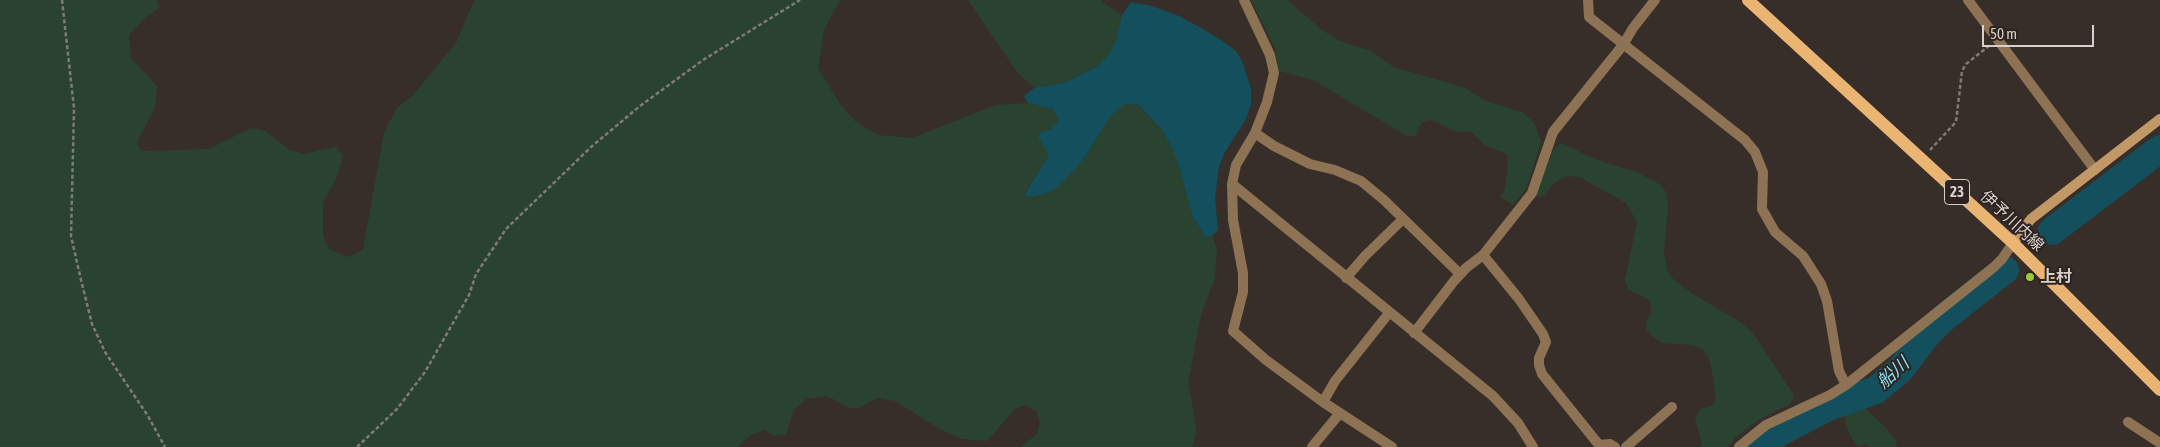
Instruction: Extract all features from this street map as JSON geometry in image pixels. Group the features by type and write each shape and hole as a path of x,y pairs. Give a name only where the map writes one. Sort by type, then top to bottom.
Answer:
{"main road":[{"name":"伊予川内線","path":"1748,0 2013,243 2160,390"}],"street":[{"path":"1244,0 1270,55 1274,74 1267,102 1255,133 1236,165 1232,184 1233,220 1243,273 1243,292 1233,331 1266,360 1385,445"},
{"path":"1588,0 1589,17 1745,140 1755,152 1763,172 1762,209 1775,232 1803,256 1821,284 1827,301 1839,371 1846,385"},
{"path":"1414,333 1460,274 1483,255 1532,193 1553,132 1623,45 1633,28 1655,0"},
{"path":"1968,0 2095,170"},
{"path":"1738,447 1766,425 1830,395 1846,385 2002,260 2031,219 2160,119"},
{"path":"1255,133 1281,150 1310,164 1335,170 1361,181 1384,200 1460,274"},
{"path":"1232,184 1493,396 1518,423 1533,447"},
{"path":"1346,278 1365,256 1403,219"},
{"path":"1483,255 1519,299 1544,334 1546,342 1539,358 1542,374 1599,446 1610,444 1615,447"},
{"path":"1323,402 1335,381 1389,313"},
{"path":"1626,447 1672,407"},
{"path":"1312,447 1340,413"},
{"path":"2128,422 2160,444"}],"path":[{"path":"62,0 74,108 71,236 81,280 92,324 105,352 148,416 165,447"},
{"path":"357,447 397,409 426,372 469,295 476,274 506,229 591,147 640,106 703,60 800,0"},
{"path":"1920,158 1956,122 1962,72 1966,64 1998,39"}],"green space":[{"path":"0,0 157,0 159,8 145,18 129,35 131,58 157,86 155,108 137,141 141,151 209,149 251,128 265,131 290,150 303,154 336,147 343,156 336,180 323,202 323,236 329,249 347,257 363,250 384,132 397,108 413,95 456,43 474,0 840,0 824,30 818,68 840,104 856,122 878,135 912,138 996,105 1028,103 1053,109 1059,120 1052,129 1042,132 1049,155 1024,194 1034,197 1049,192 1070,175 1081,163 1110,117 1124,104 1138,104 1162,130 1173,150 1192,215 1205,237 1212,236 1217,249 1215,278 1201,314 1188,383 1196,433 1192,447 1021,447 1037,434 1040,422 1037,412 1025,405 1015,409 987,441 962,439 938,428 895,401 877,398 859,408 850,408 827,396 806,399 794,410 786,434 774,436 765,430 751,435 739,447 0,447"},
{"path":"968,0 1102,0 1102,2 1122,15 1116,40 1109,54 1098,66 1063,83 1034,88 1017,72"},
{"path":"1251,0 1287,0 1322,30 1340,41 1369,50 1394,67 1465,88 1486,101 1522,112 1535,124 1541,142 1526,189 1513,205 1500,197 1504,191 1508,169 1507,154 1485,145 1470,131 1456,132 1432,120 1425,121 1420,125 1418,133 1414,136 1407,136 1313,80 1279,71 1275,49"},
{"path":"1561,143 1597,160 1636,172 1661,185 1666,192 1668,207 1664,253 1667,270 1673,279 1693,294 1740,322 1753,333 1794,395 1790,404 1760,419 1737,436 1728,447 1700,447 1702,445 1695,417 1701,409 1711,406 1716,400 1708,356 1702,349 1693,345 1662,343 1646,329 1647,320 1651,315 1651,306 1648,299 1628,289 1625,280 1637,222 1626,203 1579,177 1567,176 1555,182 1542,197 1538,198 1536,194 1554,148"},
{"path":"1864,407 1887,429 1895,440 1897,447 1869,447 1866,444 1858,447 1850,436 1845,421 1846,413"}],"water":[{"path":"1131,2 1152,6 1179,16 1203,29 1237,52 1243,63 1251,89 1251,105 1245,121 1225,152 1219,167 1215,198 1218,230 1212,236 1205,237 1192,215 1173,150 1162,130 1138,104 1124,104 1110,117 1081,163 1060,185 1049,192 1034,197 1024,195 1049,155 1038,137 1041,132 1052,129 1059,120 1053,109 1028,103 1024,96 1034,88 1063,83 1098,66 1109,54 1116,40 1122,15"}],"waterway":[{"name":"船川","path":"2052,231 2160,149"},
{"name":"船川","path":"1761,447 1778,433 1828,407 1876,390 1899,371 1930,331 1945,317 2005,270"}],"place":[{"name":"上村","path":"2030,277"}]}
